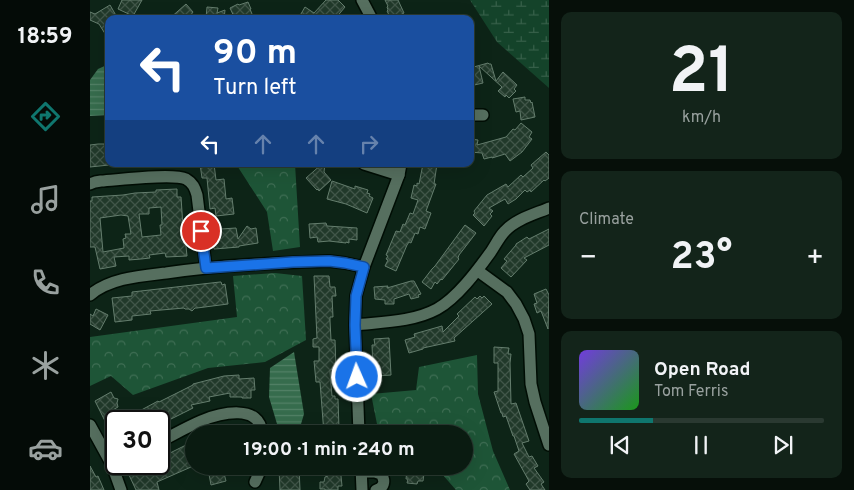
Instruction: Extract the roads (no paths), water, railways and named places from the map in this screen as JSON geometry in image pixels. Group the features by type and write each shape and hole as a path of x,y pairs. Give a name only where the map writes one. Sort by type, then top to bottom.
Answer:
{"street":[{"path":"362,0 370,15"},
{"path":"474,115 483,115"},
{"path":"359,425 355,325 356,296 364,267 400,169 386,167"},
{"path":"90,184 101,181 172,176 185,179 193,184 197,194 206,268"},
{"path":"355,325 401,320 420,316 438,309 454,296 478,271 505,231 515,223 549,208"},
{"path":"90,279 93,293 113,283 132,277 206,268 329,261 364,267"},
{"path":"478,271 507,292 524,320 529,334 531,384 549,445"},
{"path":"193,425 224,414 235,413 249,414 256,417 261,425"},
{"path":"90,425 105,449"},
{"path":"170,436 185,429"},
{"path":"117,475 122,490"},
{"path":"254,482 258,475"},
{"path":"361,475 362,490"},
{"path":"376,490 384,484 381,475"}]}
